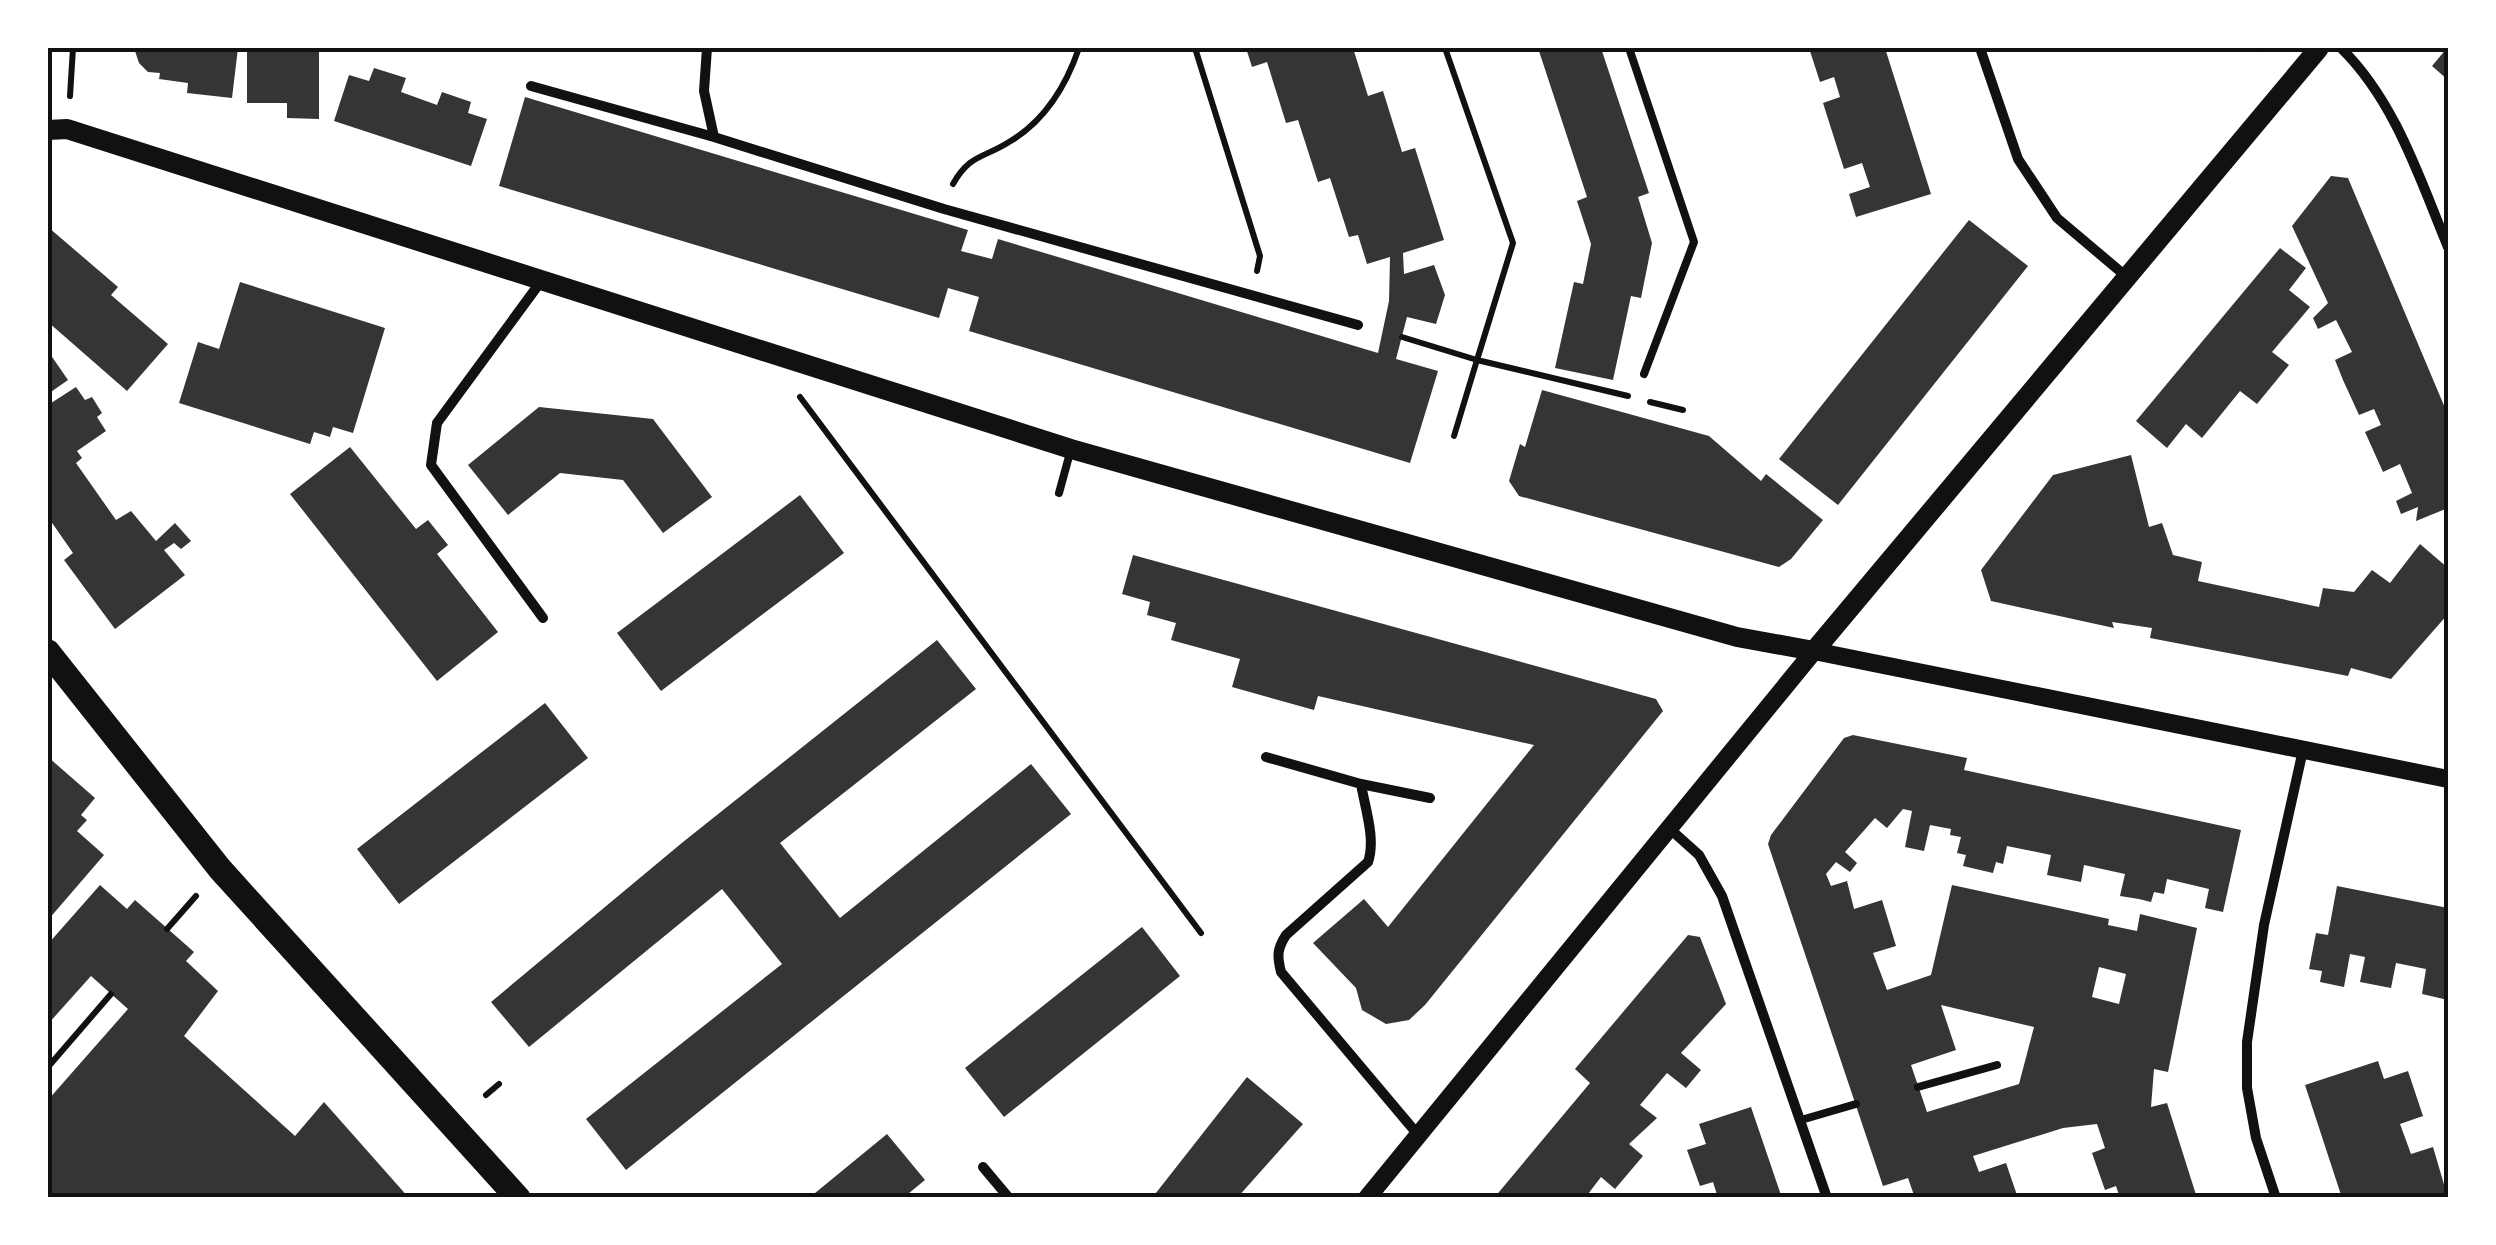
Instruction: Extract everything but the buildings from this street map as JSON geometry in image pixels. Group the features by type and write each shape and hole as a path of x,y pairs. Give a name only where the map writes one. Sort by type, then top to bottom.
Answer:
{"main road":[{"path":"48,130 67,129 1072,449 1738,637 1814,651 2319,48"},
{"path":"48,652 220,869 518,1198"}],"street":[{"path":"708,48 704,91 714,138"},
{"path":"1980,48 2018,159 2057,218 2128,278"},
{"path":"2341,48 2366,72 2397,126 2448,246"},
{"path":"532,86 944,209 1358,324"},
{"path":"542,280 438,423 431,465 543,618"},
{"path":"1367,1198 1814,651 2448,779"},
{"path":"2276,1198 2256,1138 2248,1088 2248,1042 2264,925 2303,750"},
{"path":"1266,757 1361,784 1430,798"},
{"path":"1361,784 1370,832 1368,862 1286,936 1278,947 1277,958 1282,972 1418,1136"},
{"path":"1670,830 1700,855 1722,896 1827,1198"},
{"path":"983,1167 1009,1198"}],"lane":[{"path":"1629,48 1694,242 1644,374"},
{"path":"1059,493 1072,449"},
{"path":"1918,1087 1997,1065"},
{"path":"1801,1120 1856,1104"}],"path":[{"path":"69,106 73,48"},
{"path":"944,209 955,180 974,156 1007,144 1045,115 1079,48"},
{"path":"1195,48 1260,256 1250,296"},
{"path":"1445,48 1514,243 1454,436"},
{"path":"1402,337 1478,360 1683,410"},
{"path":"766,352 1201,933"},
{"path":"167,928 185,909"},
{"path":"48,1066 111,994"},
{"path":"486,1095 499,1084"}]}
